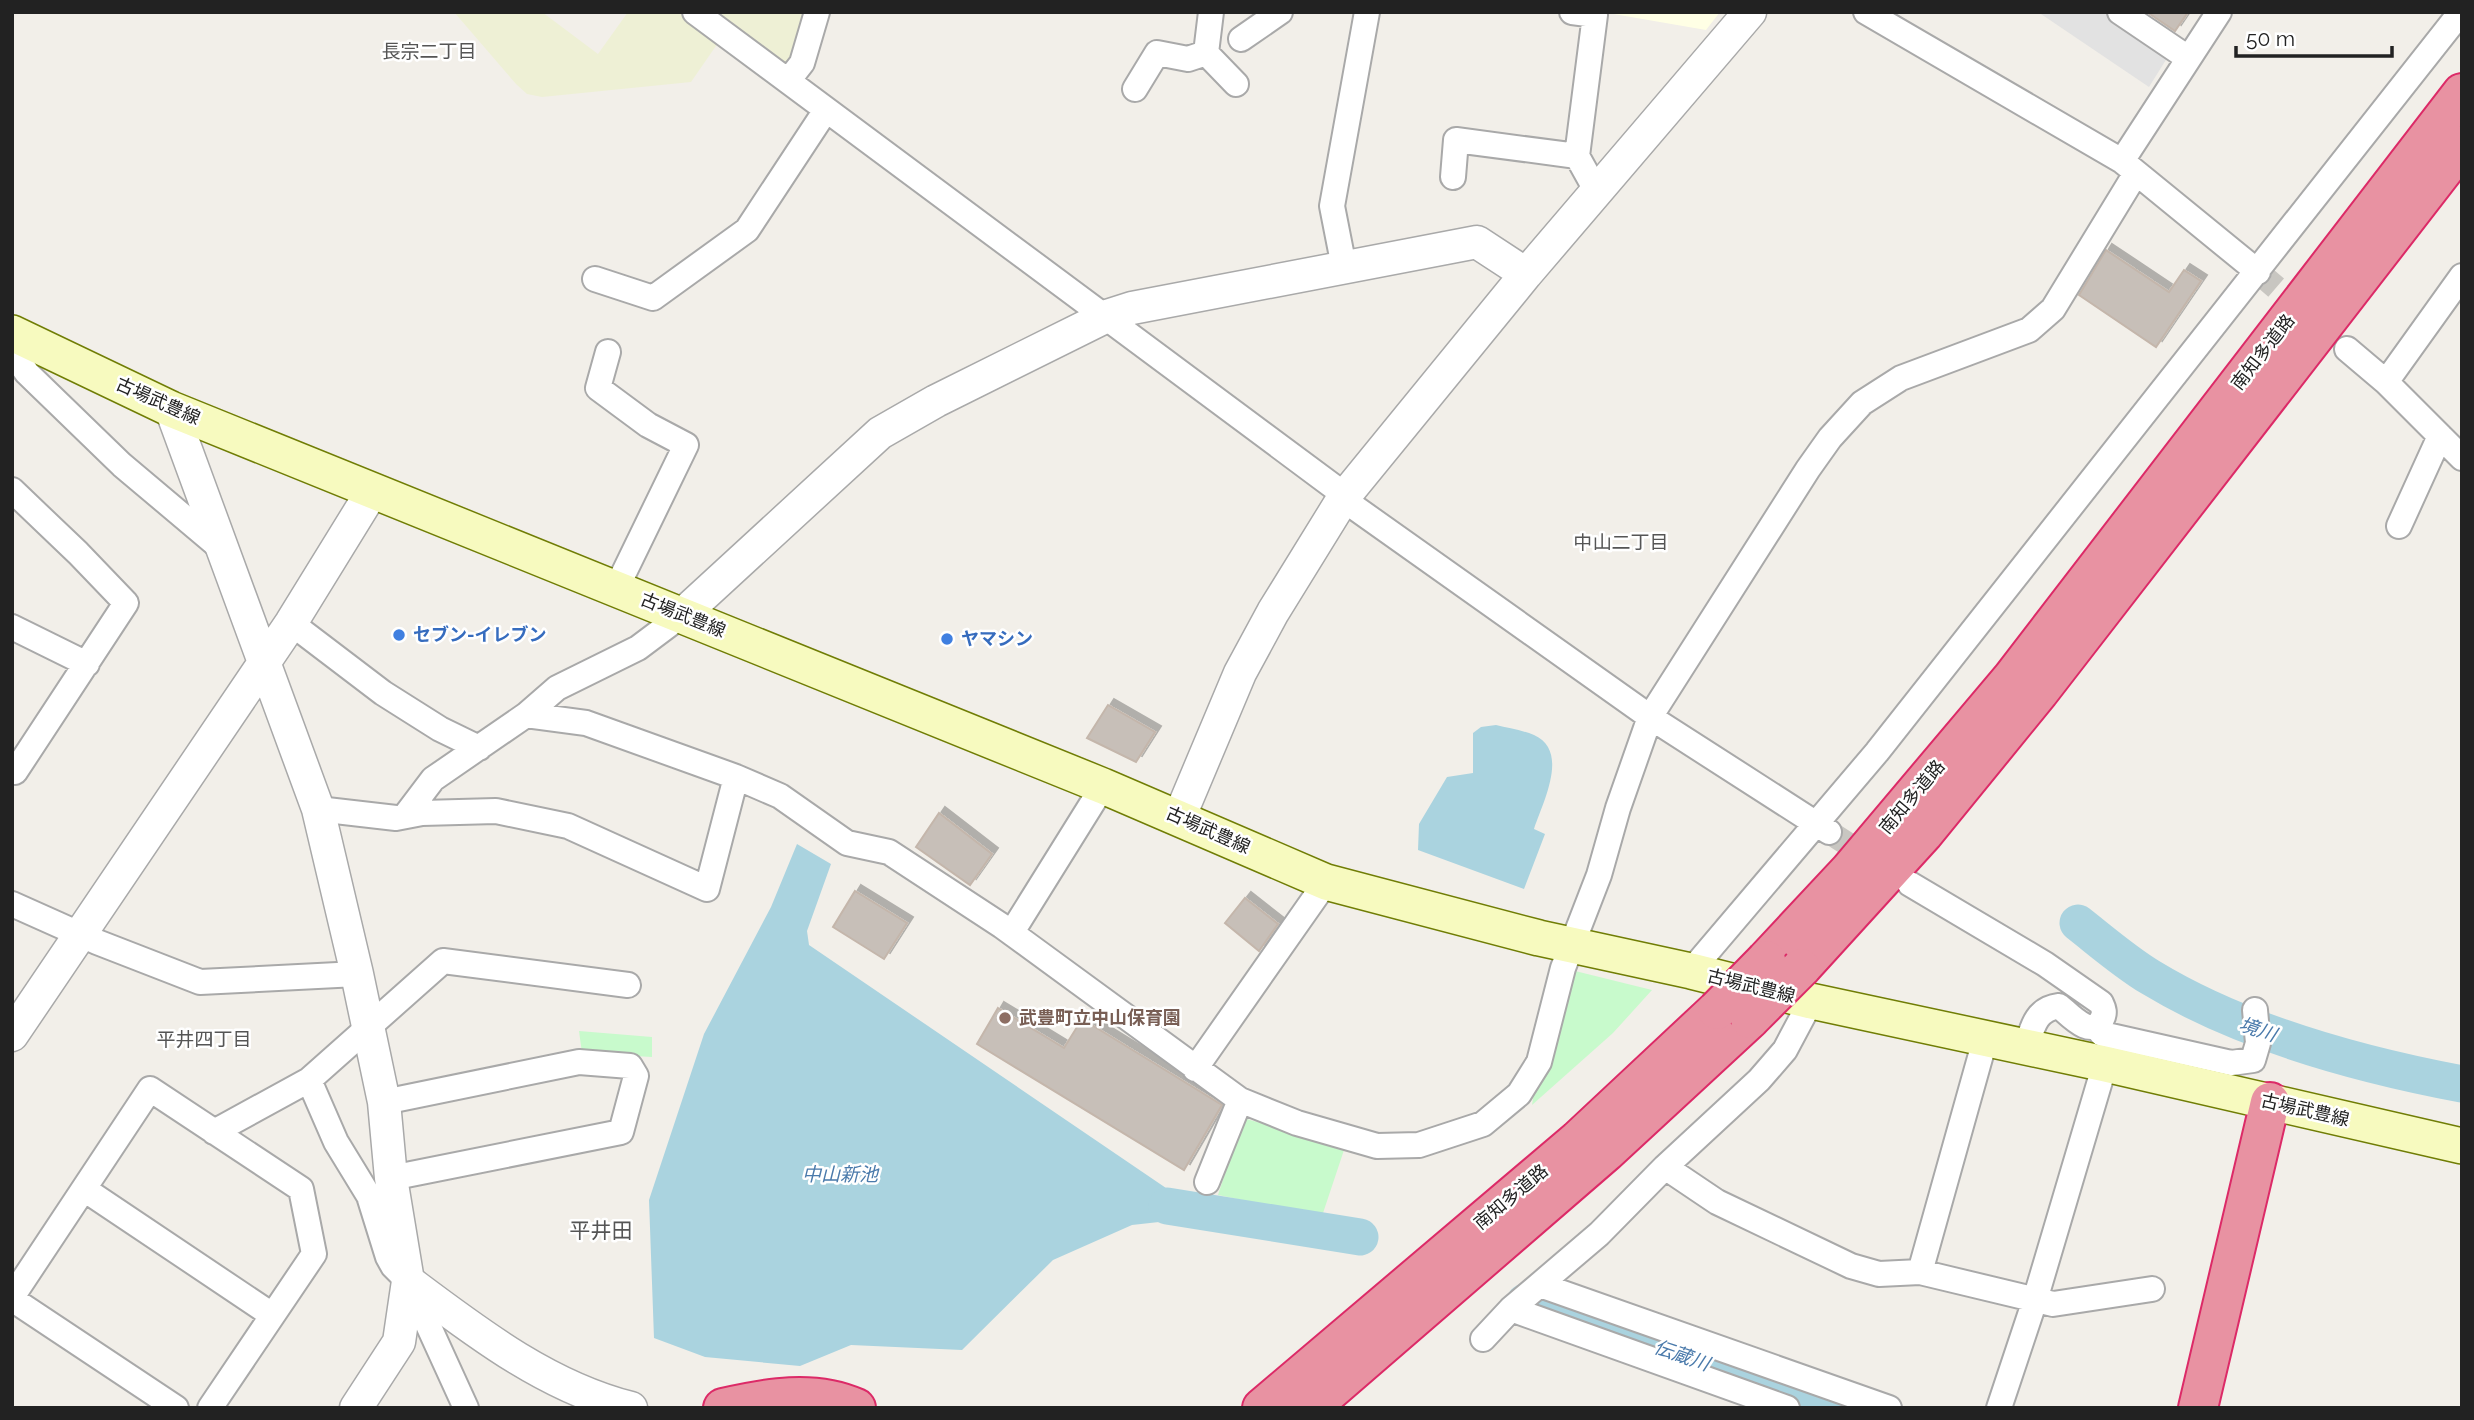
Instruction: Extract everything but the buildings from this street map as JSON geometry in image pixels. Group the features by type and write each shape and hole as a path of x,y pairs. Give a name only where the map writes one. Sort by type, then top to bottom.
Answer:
{"highway":[{"name":"南知多道路","path":"1793,976 1850,870 2012,678 2462,93"},
{"name":"南知多道路","path":"1262,1408 1578,1140 1734,1014 1793,976 1924,833 2039,692 2462,146"},
{"name":"南知多道路","path":"1310,1408 1564,1189 1734,1014"},
{"path":"2198,1408 2281,1104"},
{"path":"2219,1408 2281,1104"},
{"path":"1349,1408 1460,1299 1564,1189"},
{"path":"1242,1408 1294,1362 1370,1316"},
{"path":"723,1408 758,1400 808,1396 845,1403 856,1408"}],"main road":[{"name":"古場武豊線","path":"12,333 171,409 617,587 1103,786 1326,882 1571,945 1691,971 1793,976 1985,1040 2105,1064 2462,1146"}],"street":[{"path":"695,12 1107,316 1324,479 1354,507 1650,717 1822,828"},
{"path":"788,81 802,63 817,12"},
{"path":"1206,52 1211,12"},
{"path":"1241,38 1280,12"},
{"path":"1343,267 1332,206 1367,12"},
{"path":"1572,12 1595,15 1577,156 1597,192"},
{"path":"1179,818 1240,673 1273,612 1344,497 1526,274 1750,12"},
{"path":"1866,12 2129,167 2258,272"},
{"path":"2120,12 2188,58"},
{"path":"526,715 586,723 736,777 780,796 847,843 889,852 1012,932 1240,1100 1297,1123 1377,1146 1419,1146 1483,1124 1520,1094 1539,1062 1563,968 1599,875 1618,808 1650,717 1808,469 1830,438 1862,403 1901,378 2029,330 2053,309 2188,58 2219,12"},
{"path":"1691,971 1822,828 1877,752 2461,12"},
{"path":"1206,52 1236,84"},
{"path":"1135,89 1157,53 1188,59 1206,52"},
{"path":"595,279 653,298 747,230 826,110"},
{"path":"1453,177 1456,140 1577,156"},
{"path":"405,816 433,779 526,715 557,688 638,648 682,615 880,433 936,401 1107,316 1132,308 1477,242 1526,274"},
{"path":"2386,382 2462,276"},
{"path":"12,344 17,359 27,373 122,465 225,551"},
{"path":"2347,349 2386,382 2462,458"},
{"path":"608,352 598,388 648,425 686,445 617,587"},
{"path":"171,409 318,809 384,1102 391,1178 408,1281 466,1408"},
{"path":"2399,526 2440,436"},
{"path":"12,490 126,603 15,772 12,771"},
{"path":"12,1035 291,623 373,490"},
{"path":"291,623 383,693 440,729 479,748"},
{"path":"12,627 87,664"},
{"path":"318,809 396,818 422,813 496,811 568,826 708,888 736,777"},
{"path":"1012,932 1103,786"},
{"path":"1195,1069 1326,882"},
{"path":"1910,884 2095,996 2104,1008 2103,1018 2096,1026"},
{"path":"12,904 80,935 200,982 357,974"},
{"path":"214,1132 309,1080 443,961 628,985"},
{"path":"1483,1339 1512,1309 1599,1234 1665,1167 1759,1080 1785,1050 1793,976"},
{"path":"2026,1048 2034,1022 2043,1012 2059,1006 2079,1024 2096,1026 2102,1034 2231,1063 2253,1060 2258,1043 2255,1010"},
{"path":"1920,1272 1985,1040"},
{"path":"384,1102 579,1062 630,1066 636,1076 621,1132 391,1178"},
{"path":"1999,1408 2035,1300 2105,1064"},
{"path":"309,1080 336,1142 369,1196 393,1266 408,1281 485,1337 543,1373 571,1388 631,1408"},
{"path":"176,1408 12,1298 150,1089 301,1189 314,1254 210,1408"},
{"path":"1207,1182 1240,1100"},
{"path":"1665,1167 1717,1202 1851,1266 1879,1274 1920,1272 2053,1304 2152,1289"},
{"path":"84,1189 272,1315"},
{"path":"356,1408 399,1342 408,1281"},
{"path":"1539,1286 1889,1408"},
{"path":"1512,1309 1787,1408"}],"shaded area":[{"path":"454,12 542,12 598,54 628,12 678,12 718,43 691,82 542,97 527,94 516,84"},
{"path":"711,12 812,12 800,52 783,68"},
{"path":"1602,12 1720,12 1706,30"},
{"path":"2038,12 2106,12 2169,55 2149,87"}],"green space":[{"path":"1563,968 1652,990 1613,1033 1532,1105 1539,1062"},
{"path":"579,1031 652,1037 652,1057 582,1053"},
{"path":"1243,1118 1345,1147 1322,1216 1218,1195"}],"water":[{"path":"1496,725 1534,735 1545,743 1550,753 1551,778 1534,829 1545,834 1524,889 1418,850 1419,824 1447,777 1473,773 1473,733 1481,727"},
{"name":"中山新池","path":"797,844 831,864 807,931 809,945 1166,1188 1168,1221 1132,1225 1053,1260 962,1350 851,1345 800,1366 705,1357 654,1338 649,1200 704,1034 771,907"}],"waterway":[{"name":"境川","path":"2078,923 2141,971 2185,997 2223,1015 2341,1056 2462,1084"},
{"name":"伝蔵川","path":"1167,1206 1360,1237"},
{"name":"伝蔵川","path":"1525,1302 1838,1408"}],"tunnel":[{"path":"2258,272 2309,316"},
{"path":"1829,832 1874,861"}],"place":[{"name":"セブン-イレブン","path":"399,635"},
{"name":"ヤマシン","path":"947,639"},
{"name":"武豊町立中山保育園","path":"1005,1018"}],"district":[{"name":"長宗二丁目","path":"429,51"},
{"name":"中山二丁目","path":"1621,542"},
{"name":"平井四丁目","path":"204,1039"},
{"name":"平井田","path":"601,1231"}]}
